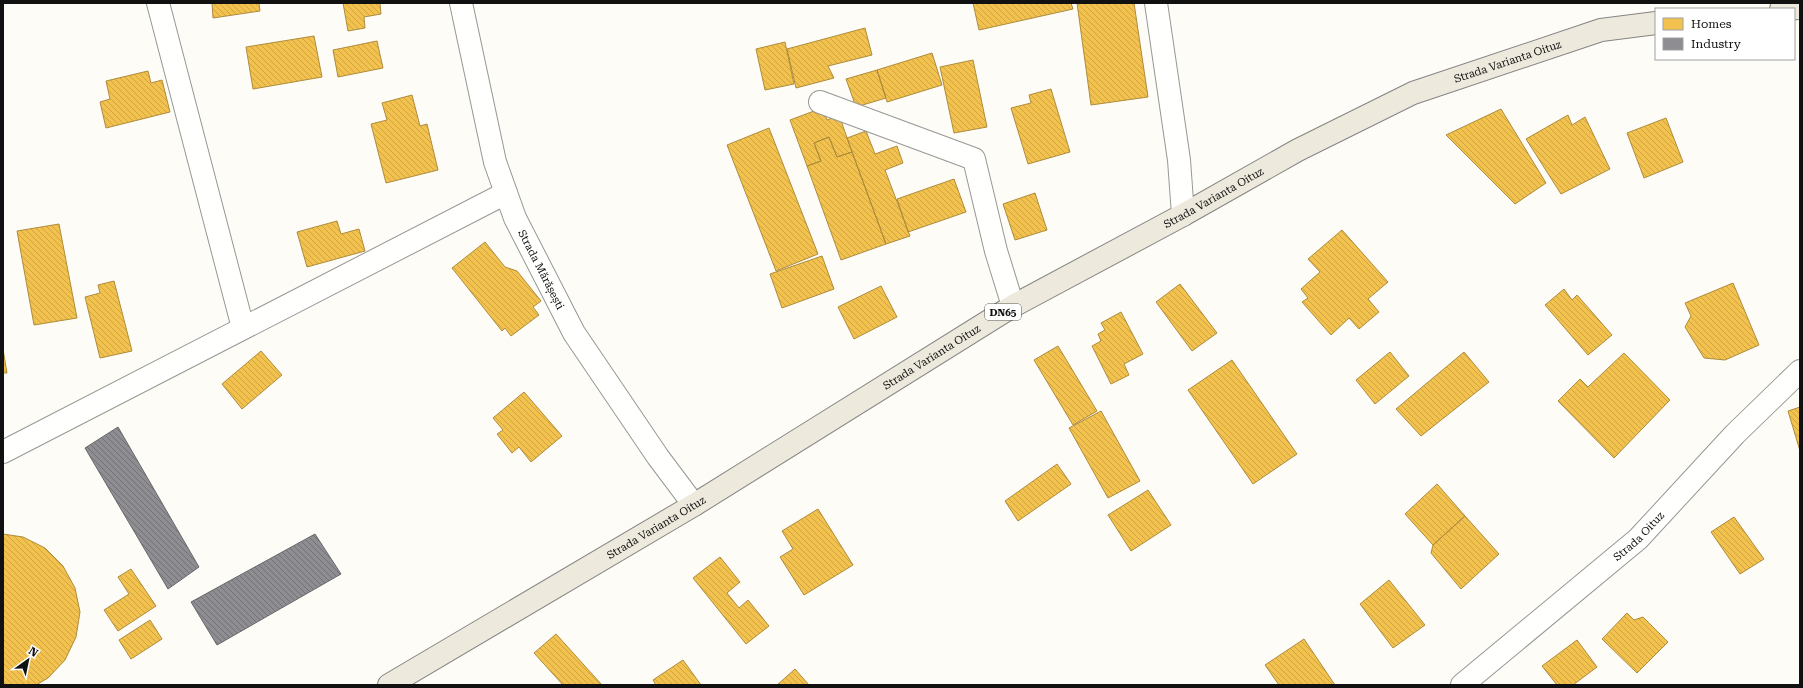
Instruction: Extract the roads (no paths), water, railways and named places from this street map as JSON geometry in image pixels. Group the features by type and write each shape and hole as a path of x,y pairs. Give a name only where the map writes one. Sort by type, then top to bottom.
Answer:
{"main road":[{"name":"Strada Varianta Oituz","path":"389,685 694,505 1013,306 1183,215 1298,150 1413,93 1601,30 1655,23"}],"street":[{"path":"158,3 243,328"},
{"name":"Strada Mărășești","path":"461,3 495,162 515,218 574,333 658,457 694,505"},
{"path":"1156,3 1179,160 1183,215"},
{"path":"820,102 974,158 996,251 1013,306"},
{"path":"3,452 506,193"},
{"name":"Strada Oituz","path":"1462,685 1638,539 1735,434 1800,371"}]}
